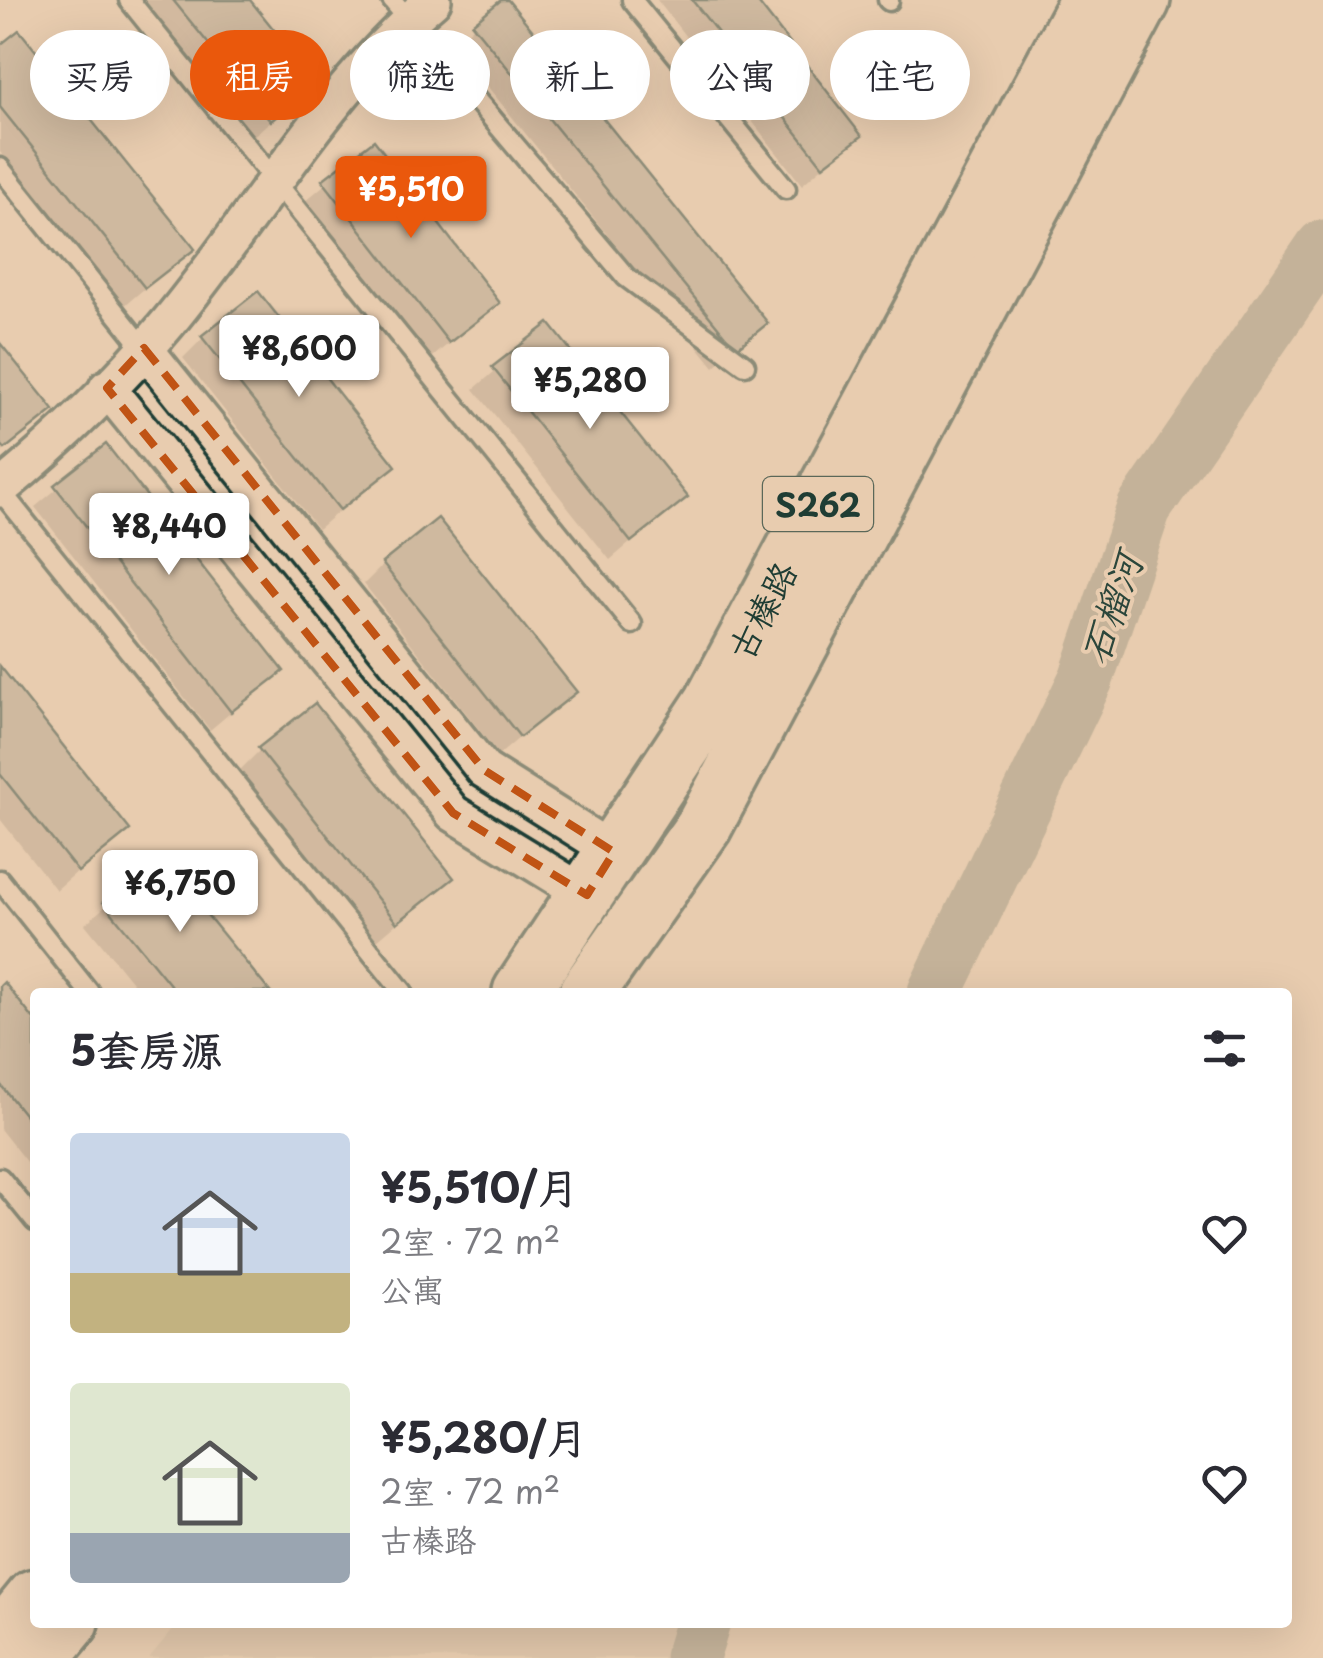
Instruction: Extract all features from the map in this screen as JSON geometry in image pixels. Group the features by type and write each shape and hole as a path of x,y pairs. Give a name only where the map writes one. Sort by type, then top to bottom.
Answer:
{"main road":[{"name":"古榛路","path":"523,988 712,703 1088,0"},
{"name":"古榛路","path":"590,988 704,826 1142,0"},
{"path":"0,1640 30,1603"},
{"path":"41,1658 67,1628"}],"street":[{"path":"0,489 55,443 144,348 411,7"},
{"path":"144,348 484,770 600,873"},
{"path":"107,388 452,812 600,873"}],"lane":[{"path":"129,0 632,624"},
{"path":"632,0 786,189"},
{"path":"411,7 626,276 745,365"},
{"path":"0,168 144,348"},
{"path":"0,489 400,988"},
{"path":"0,880 86,988"},
{"path":"0,1178 30,1215"}],"highlighted area":[{"path":"144,348 484,770 614,852 587,895 453,813 107,388"}],"shaded area":[{"path":"174,1628 675,1628 666,1658 149,1658"}],"building":[{"path":"173,0 250,0 274,30 197,30"},
{"path":"501,0 508,0 532,30 510,30 510,71 490,46 490,30 477,30 472,24"},
{"path":"692,0 756,0 779,30 716,30"},
{"path":"19,30 30,44 30,120 91,120 195,249 145,288 0,107 0,45"},
{"path":"810,69 830,95 830,120 850,120 862,136 823,166 787,120 810,120"},
{"path":"550,120 605,120 768,323 736,349"},
{"path":"374,140 500,303 449,343 322,180"},
{"path":"258,291 396,466 340,510 201,336"},
{"path":"549,323 688,497 631,542 492,367"},
{"path":"0,343 54,410 5,449 0,443"},
{"path":"106,444 284,671 231,712 54,485"},
{"path":"438,518 577,692 520,737 382,563"},
{"path":"0,666 130,830 78,872 0,774"},
{"path":"315,703 454,878 397,923 258,748"},
{"path":"160,857 267,988 173,988 103,902"},
{"path":"4,982 30,1015 30,1122 0,1084 0,986"}],"waterway":[{"name":"石榴河","path":"937,988 1086,679 1144,508 1323,247"},
{"name":"石榴河","path":"692,1658 701,1628"}]}
